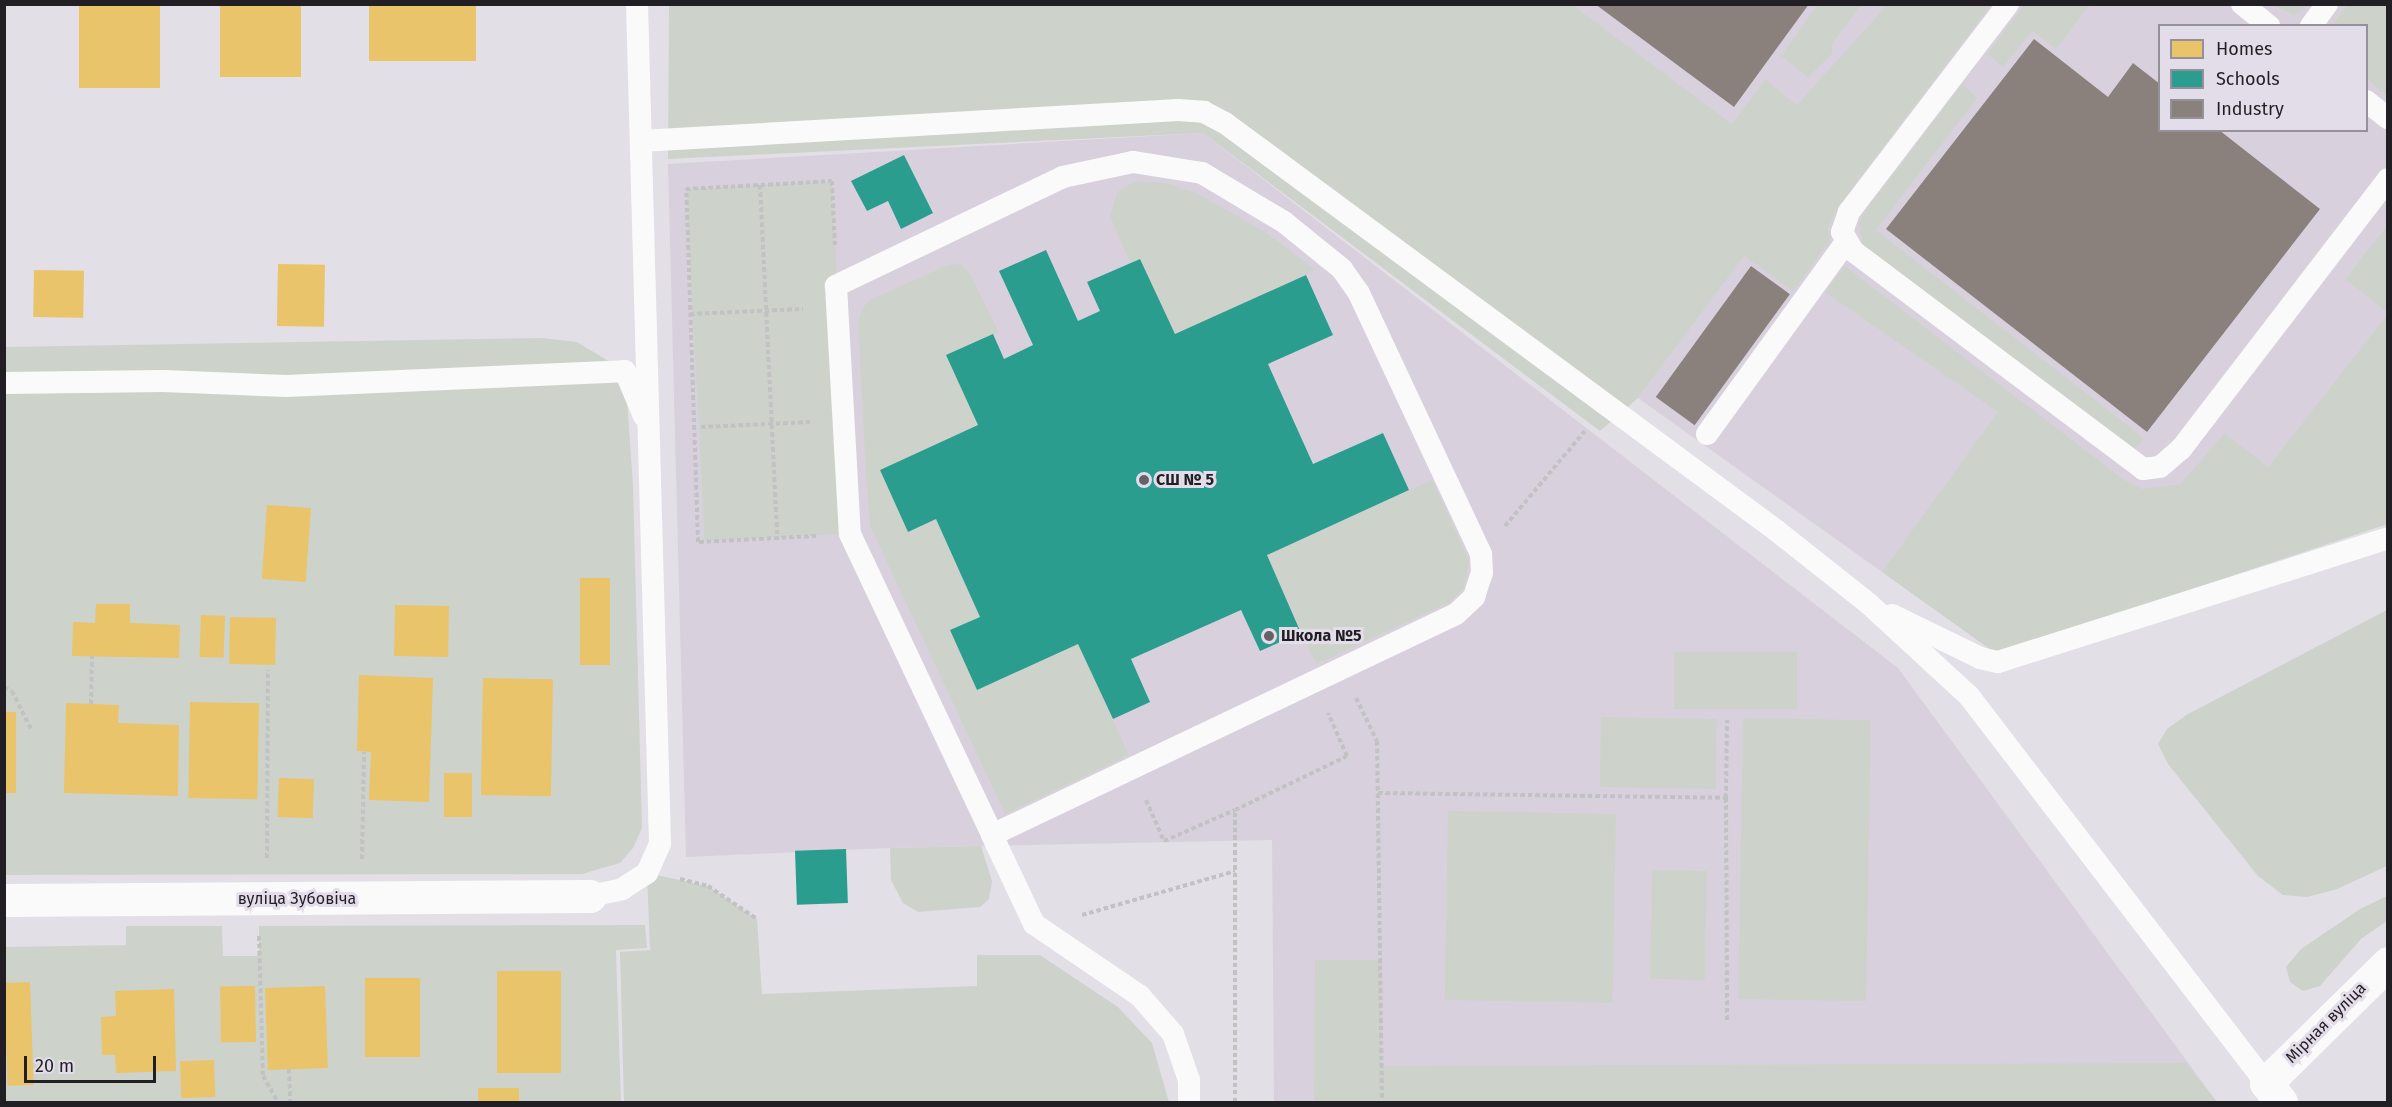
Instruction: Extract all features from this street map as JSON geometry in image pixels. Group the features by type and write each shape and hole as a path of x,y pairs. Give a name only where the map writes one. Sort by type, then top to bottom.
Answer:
{"street":[{"name":"вуліца Зубовіча","path":"4,900 590,896"},
{"name":"Мірная вуліца","path":"2272,1096 2388,963"}],"lane":[{"path":"590,896 622,889 647,873 660,844 637,4"},
{"path":"2008,4 1849,212 1842,232 1846,242 2130,462 2143,469 2160,467 2181,449 2388,178"},
{"path":"2242,4 2267,24"},
{"path":"2312,24 2327,4"},
{"path":"2368,102 2388,118"},
{"path":"641,141 1178,110 1204,112 1225,123 1606,407 1777,531 1869,604 1969,696 2272,1096"},
{"path":"992,835 1131,768 1317,686 1456,614 1474,597 1482,573 1481,554 1358,292 1342,269 1284,222 1202,173 1166,164 1132,162 1062,177 837,296 850,534 992,835 1035,924 1140,996 1173,1035 1189,1080 1189,1102"},
{"path":"1707,434 1846,242"},
{"path":"4,383 163,381 286,386 625,371 650,430"},
{"path":"1869,604 1980,658 1998,662 2388,538"}],"path":[{"path":"690,314 766,311 837,296 832,181 686,189 690,314 698,542 850,534"},
{"path":"760,185 777,538"},
{"path":"1481,554 1606,407"},
{"path":"701,427 844,420"},
{"path":"91,704 92,656"},
{"path":"267,863 268,670"},
{"path":"1131,768 1164,841 1347,756 1317,686 1347,679 1377,741 1382,1102"},
{"path":"4,687 12,691 31,729"},
{"path":"1726,720 1726,1020"},
{"path":"362,863 364,752"},
{"path":"1378,793 1726,798"},
{"path":"1235,810 1235,1102"},
{"path":"1078,916 1235,871"},
{"path":"647,873 708,886 732,899 757,920"},
{"path":"259,926 263,1076 278,1102"},
{"path":"290,1069 290,1102"}],"shaded area":[{"path":"1818,4 1861,5 1832,44 1832,54 1808,77 1781,56"},
{"path":"669,5 1573,5 1732,124 1765,79 1797,105 1887,5 1991,5 1838,207 1828,229 1830,241 1793,291 1744,256 1638,398 1600,431 1203,133 668,159"},
{"path":"1573,5 2387,5 2387,524 1997,654 1638,398 1802,177"},
{"path":"2024,5 2090,5 2056,49 2032,31 2003,67 1987,54"},
{"path":"2273,5 2310,5 2294,15"},
{"path":"2347,5 2387,5 2387,96 2368,80 2368,24 2333,24"},
{"path":"1962,84 1977,98 1876,230 2144,438 2134,451 1863,245 1859,224 1865,211"},
{"name":"Школа №5","path":"1203,133 1898,668 2217,1102 1274,1102 1272,840 890,848 686,857 668,164"},
{"path":"832,181 850,534 705,541 686,189"},
{"path":"1136,181 1167,183 1196,193 1264,231 1316,270 1175,334 1140,259 1130,263 1110,216 1117,192"},
{"path":"2387,226 2387,312 2345,279"},
{"path":"961,264 971,275 999,333 993,334 978,425 880,470 908,532 936,519 980,617 951,631 1078,644 1129,755 1005,814 870,526 858,322 863,307 872,299 948,265"},
{"path":"1845,266 2123,479 2142,489 2180,484 2225,433 2268,467 2387,315 2387,524 1997,654 1882,572 1998,412 1825,292"},
{"path":"542,338 577,342 625,371 633,485 642,828 633,848 620,863 582,874 5,875 4,347"},
{"path":"1432,480 1469,560 1464,588 1450,602 1316,664 1267,555"},
{"path":"2387,610 2387,866 2337,889 2307,897 2283,895 2258,876 2168,764 2158,744 2167,729 2188,714"},
{"path":"1674,652 1797,652 1797,709 1674,709"},
{"path":"1601,717 1717,719 1716,789 1600,787"},
{"path":"1743,718 1871,720 1866,1001 1738,999"},
{"path":"1448,811 1616,814 1613,1003 1445,1000"},
{"path":"981,846 992,881 989,899 980,907 918,912 903,903 891,880 890,848"},
{"path":"1652,870 1707,871 1705,980 1650,979"},
{"path":"647,873 708,886 757,919 762,994 977,986 977,955 1040,955 1118,1007 1152,1043 1169,1102 624,1102 620,952 650,950"},
{"path":"2387,896 2387,921 2361,939 2320,986 2303,991 2290,982 2286,967 2301,949 2360,909"},
{"path":"645,925 647,948 616,950 621,1102 5,1102 4,947 126,945 126,926 222,926 223,956 259,956 259,926"},
{"path":"1315,960 1382,960 1382,1066 2186,1063 2217,1102 1382,1102 1382,1070 1381,1102 1314,1102"}],"building: Homes":[{"path":"79,4 160,4 160,88 79,88"},
{"path":"220,4 301,4 301,77 220,77"},
{"path":"369,4 476,4 476,61 369,61"},
{"path":"278,264 325,265 324,327 277,326"},
{"path":"34,270 84,271 83,318 33,317"},
{"path":"267,505 311,508 306,582 262,579"},
{"path":"580,578 610,578 610,665 580,665"},
{"path":"96,604 130,604 130,623 180,625 179,658 72,656 73,622 95,623"},
{"path":"395,605 449,606 448,657 394,656"},
{"path":"201,615 225,616 224,658 200,657"},
{"path":"230,617 276,618 275,665 229,664"},
{"path":"359,675 433,678 429,802 369,800 371,752 357,751"},
{"path":"483,678 553,679 551,796 481,795"},
{"path":"190,702 259,703 257,799 188,798"},
{"path":"66,703 119,705 118,723 179,725 178,796 64,793"},
{"path":"4,712 16,712 16,793 4,793"},
{"path":"444,773 472,773 472,817 444,817"},
{"path":"279,778 314,779 313,818 278,817"},
{"path":"497,971 561,971 561,1073 497,1073"},
{"path":"365,978 420,978 420,1057 365,1057"},
{"path":"30,982 34,1085 8,1086 4,983"},
{"path":"255,986 256,1042 221,1043 220,987"},
{"path":"325,986 328,1068 268,1070 265,988"},
{"path":"174,989 176,1071 116,1073 115,1055 102,1055 101,1017 116,1016 115,991"},
{"path":"214,1060 215,1097 181,1098 180,1061"},
{"path":"478,1088 519,1088 519,1102 478,1102"}],"building: Schools":[{"path":"904,155 933,213 901,229 888,201 867,211 851,181"},
{"name":"СШ № 5","path":"1046,250 1078,321 1100,311 1087,282 1140,259 1175,334 1306,275 1333,335 1268,364 1313,464 1383,433 1409,490 1267,555 1301,633 1260,651 1241,610 1131,659 1150,702 1113,719 1078,644 977,690 950,630 980,617 936,519 908,532 880,470 978,425 946,355 993,334 1004,359 1033,345 999,271"},
{"path":"846,849 848,903 797,905 795,851"}],"building: Industry":[{"path":"1595,4 1809,4 1734,107"},
{"path":"2034,39 2108,97 2133,63 2158,82 2158,132 2222,132 2320,209 2147,432 1886,229"},
{"path":"1751,266 1790,294 1695,425 1656,397"}],"place":[{"name":"СШ № 5","path":"1144,480"},
{"name":"Школа №5","path":"1269,636"}]}
